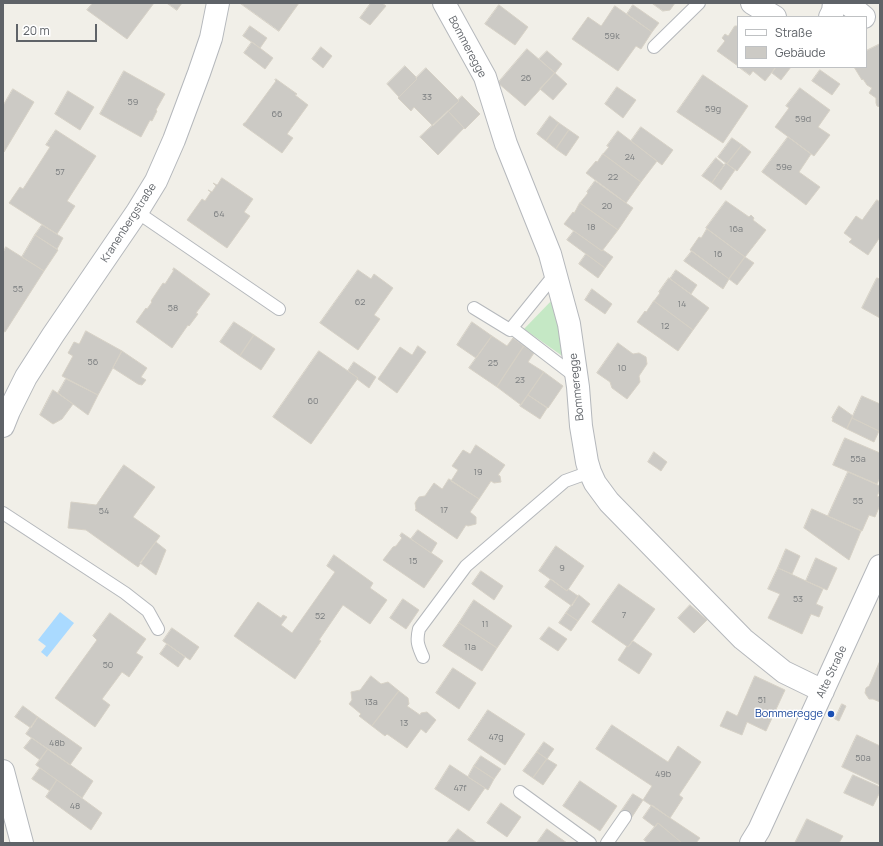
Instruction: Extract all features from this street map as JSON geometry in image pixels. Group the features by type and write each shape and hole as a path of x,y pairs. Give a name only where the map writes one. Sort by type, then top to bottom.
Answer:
{"street":[{"name":"Kranenbergstraße","path":"3,426 26,378 53,335 138,212 156,181 174,140 199,73 211,38 218,3"},
{"name":"Bommeregge","path":"444,3 485,77 506,144 550,254 556,273 569,324 586,456 590,472 595,483 609,502 742,639 784,672 823,691"},
{"path":"752,3 773,16"},
{"path":"830,16 834,3"},
{"path":"847,3 863,16"},
{"path":"867,20 880,26"},
{"name":"Alte Straße","path":"751,843 759,830 880,566"},
{"path":"3,771 22,843"}],"lane":[{"path":"654,47 699,3"},
{"path":"138,212 279,309"},
{"path":"512,328 556,273"},
{"path":"474,308 510,330 512,328 576,377"},
{"path":"423,656 418,645 417,637 419,629 466,566 565,480 590,472"},
{"path":"3,513 125,593 148,611 158,629"},
{"path":"520,792 590,843"},
{"path":"607,843 625,817"}],"green space":[{"path":"554,298 568,360 524,329"}],"water":[{"path":"60,612 74,623 47,657 41,652 46,646 38,640"}],"building":[{"path":"93,3 154,3 127,39 87,10"},
{"path":"167,3 182,3 177,10"},
{"path":"240,3 299,3 279,31"},
{"path":"371,3 382,3 386,6 370,25 360,18"},
{"path":"652,3 675,3 670,10 663,11"},
{"path":"499,5 528,27 515,45 485,24"},
{"path":"633,5 659,23 652,32 627,14"},
{"path":"615,6 652,32 641,49 636,46 618,71 572,39 588,17 601,26"},
{"path":"250,26 267,38 260,48 243,36"},
{"path":"735,26 737,26 737,65 717,51 725,41 722,38 725,34 728,36"},
{"path":"252,42 273,58 265,69 244,53"},
{"path":"880,44 880,107 877,106 876,98 869,93 872,88 867,85 863,79 862,80 855,68 867,68 867,50"},
{"path":"321,47 332,56 323,68 312,59"},
{"path":"527,49 555,73 525,106 498,83"},
{"path":"547,51 562,64 555,73 539,59"},
{"path":"405,66 417,79 399,97 387,84"},
{"path":"426,68 459,101 433,126 414,107 411,111 398,98"},
{"path":"740,68 775,68 765,81 753,71 750,75"},
{"path":"775,68 790,68 781,80 772,73"},
{"path":"820,70 840,84 832,95 812,81"},
{"path":"124,71 165,94 152,121 150,120 141,137 100,114"},
{"path":"555,73 567,84 553,100 540,89"},
{"path":"703,75 748,106 723,143 677,112"},
{"path":"276,79 297,94 295,95 308,105 287,134 293,138 282,153 243,125"},
{"path":"617,87 636,100 623,118 605,104"},
{"path":"800,88 830,110 818,127 830,135 814,156 775,127 789,108 786,106"},
{"path":"13,89 34,102 4,152 3,106"},
{"path":"68,91 94,107 80,130 55,114"},
{"path":"462,96 480,114 465,129 448,111 459,101 458,100"},
{"path":"448,111 464,128 438,155 420,137"},
{"path":"550,116 559,123 546,141 537,134"},
{"path":"559,123 569,130 556,149 546,141"},
{"path":"641,127 673,150 662,165 631,141"},
{"path":"56,130 96,156 67,201 75,206 57,234 9,203 20,187 23,189 50,147 46,145"},
{"path":"569,130 579,137 566,156 556,149"},
{"path":"618,131 657,161 641,182 603,154 609,147 607,146"},
{"path":"788,137 811,154 799,172 820,187 806,205 762,172"},
{"path":"732,138 742,145 727,164 718,157"},
{"path":"742,145 751,152 737,171 727,164"},
{"path":"603,154 641,182 626,203 586,173"},
{"path":"716,158 724,165 712,183 702,176"},
{"path":"726,163 735,170 721,190 712,183"},
{"path":"222,178 253,199 244,212 250,216 227,248 187,220 202,199 205,201 211,192 208,190 212,192 216,186 213,183 217,185"},
{"path":"595,181 633,208 618,230 580,203"},
{"path":"877,200 880,202 880,237 868,255 849,242 852,239 844,233 856,216 862,220"},
{"path":"726,201 749,217 751,215 754,218 753,220 766,230 745,257 706,228"},
{"path":"580,203 618,230 602,251 564,224 573,212 574,213"},
{"path":"42,225 63,238 57,249 35,235"},
{"path":"707,229 745,257 729,279 690,250"},
{"path":"574,231 613,257 605,268 567,240"},
{"path":"35,235 58,250 44,271 22,257"},
{"path":"6,247 44,271 5,332 3,331 3,253"},
{"path":"692,251 729,279 723,289 684,261"},
{"path":"586,254 605,268 598,278 579,264"},
{"path":"745,257 754,263 737,285 729,279"},
{"path":"174,268 210,294 196,313 198,314 189,326 188,325 172,348 136,322 152,302 151,301 163,283 165,284"},
{"path":"358,270 371,279 374,274 393,288 374,315 380,319 358,350 320,323"},
{"path":"676,270 697,285 691,294 670,279"},
{"path":"669,278 709,308 693,330 654,301"},
{"path":"877,278 880,279 880,318 862,308"},
{"path":"592,289 612,304 605,314 585,300"},
{"path":"654,301 693,330 678,351 637,322"},
{"path":"234,322 254,335 240,356 220,342"},
{"path":"472,322 492,336 476,358 457,345"},
{"path":"86,331 122,351 98,395 62,376 73,356 68,353 74,342 79,344"},
{"path":"254,335 275,349 261,370 240,356"},
{"path":"492,336 507,346 513,338 524,346 497,387 469,368"},
{"path":"618,343 633,354 639,353 646,357 647,364 639,376 640,382 627,399 612,388 610,382 597,373"},
{"path":"418,346 426,352 397,393 378,379 400,347 412,355"},
{"path":"524,346 534,353 528,362 544,372 521,405 497,387"},
{"path":"122,351 147,368 141,377 146,380 142,385 113,368"},
{"path":"319,351 358,378 311,444 273,417"},
{"path":"354,362 376,377 369,388 348,371"},
{"path":"544,372 563,386 548,408 528,395"},
{"path":"66,379 98,395 88,415 58,393"},
{"path":"53,390 73,404 62,419 53,424 40,415"},
{"path":"528,395 547,408 540,419 520,406"},
{"path":"862,396 880,404 879,431 852,418"},
{"path":"839,406 853,416 847,429 832,421 832,418"},
{"path":"852,418 879,431 874,442 847,429"},
{"path":"845,438 880,453 880,477 877,484 833,465"},
{"path":"476,445 505,465 498,475 500,476 501,482 494,483 491,481 479,499 451,481 458,470 452,466 463,450 470,454"},
{"path":"654,452 667,462 661,471 648,462"},
{"path":"124,465 155,487 133,517 160,536 138,567 86,530 68,528 71,502 96,505"},
{"path":"848,472 880,486 877,496 880,497 880,505 875,517 869,515 862,531 828,516"},
{"path":"449,479 479,499 470,512 476,517 476,524 466,525 457,539 415,510 415,503 419,497 425,496 434,483 442,489"},
{"path":"812,509 861,531 849,560 804,528"},
{"path":"418,530 437,543 431,553 411,539"},
{"path":"402,533 443,561 424,588 383,560 402,538 400,536"},
{"path":"156,542 166,550 156,575 140,563"},
{"path":"556,546 584,566 567,591 539,571"},
{"path":"786,549 800,556 792,574 778,568"},
{"path":"334,555 373,583 370,588 387,600 370,624 343,605 295,679 234,636 258,602 281,618 283,615 287,617 281,625 292,633 335,572 327,566"},
{"path":"816,558 837,568 827,590 806,581"},
{"path":"778,568 823,589 816,604 823,607 819,617 811,614 802,634 768,618 780,594 768,589"},
{"path":"481,571 503,586 494,600 472,584"},
{"path":"551,579 567,591 568,589 578,596 572,606 545,587"},
{"path":"619,584 655,609 628,647 592,622"},
{"path":"579,595 590,604 578,621 566,613"},
{"path":"403,599 419,610 406,629 390,618"},
{"path":"474,600 512,626 497,648 459,623"},
{"path":"690,605 707,620 694,633 678,618"},
{"path":"110,613 146,639 136,653 143,657 129,677 122,672 102,699 110,705 95,727 55,698 97,640 93,636"},
{"path":"566,613 578,621 571,631 559,623"},
{"path":"459,623 497,648 482,671 443,646"},
{"path":"549,627 567,639 558,651 540,639"},
{"path":"172,628 199,647 190,660 163,641"},
{"path":"633,641 652,654 639,674 618,660 627,646 628,647"},
{"path":"167,644 185,657 178,667 160,654"},
{"path":"880,661 880,702 869,699 865,693 866,688 869,686"},
{"path":"453,668 476,683 459,709 436,693"},
{"path":"371,676 381,684 388,682 399,691 372,726 359,716 361,714 349,704 352,700 351,692 360,690"},
{"path":"755,676 785,690 766,731 747,722 742,735 720,726 727,711 737,716"},
{"path":"399,691 408,698 409,704 407,706 420,715 421,713 427,712 436,720 426,733 421,729 407,748 387,734 385,736 372,726"},
{"path":"842,704 846,706 839,721 835,719"},
{"path":"23,706 38,717 31,728 15,717"},
{"path":"488,710 525,734 505,765 468,740"},
{"path":"38,717 82,748 70,765 26,734"},
{"path":"612,725 668,762 678,746 701,762 679,795 683,798 670,818 643,800 652,786 596,749"},
{"path":"857,735 880,746 880,785 842,767"},
{"path":"32,738 48,749 40,760 24,748"},
{"path":"544,742 554,749 547,759 537,752"},
{"path":"48,749 93,781 82,798 36,765"},
{"path":"537,752 547,759 533,778 523,771"},
{"path":"481,756 501,769 494,779 474,766"},
{"path":"547,759 557,765 543,785 533,778"},
{"path":"450,765 485,788 469,811 435,789"},
{"path":"474,766 494,779 488,790 468,777"},
{"path":"40,768 57,780 50,791 32,779"},
{"path":"853,775 880,787 880,792 873,806 844,793"},
{"path":"57,780 102,813 91,830 46,797"},
{"path":"580,781 617,806 600,831 563,806"},
{"path":"633,794 643,800 630,820 620,813"},
{"path":"501,803 521,817 507,837 487,823"},
{"path":"652,805 700,838 696,843 682,843 658,823 655,827 643,818"},
{"path":"807,819 843,836 839,843 795,843"},
{"path":"658,823 682,843 648,843 644,840"},
{"path":"458,829 477,843 447,843"},
{"path":"547,829 567,843 537,843"}],"place":[{"name":"Bommeregge","path":"831,714"}]}
